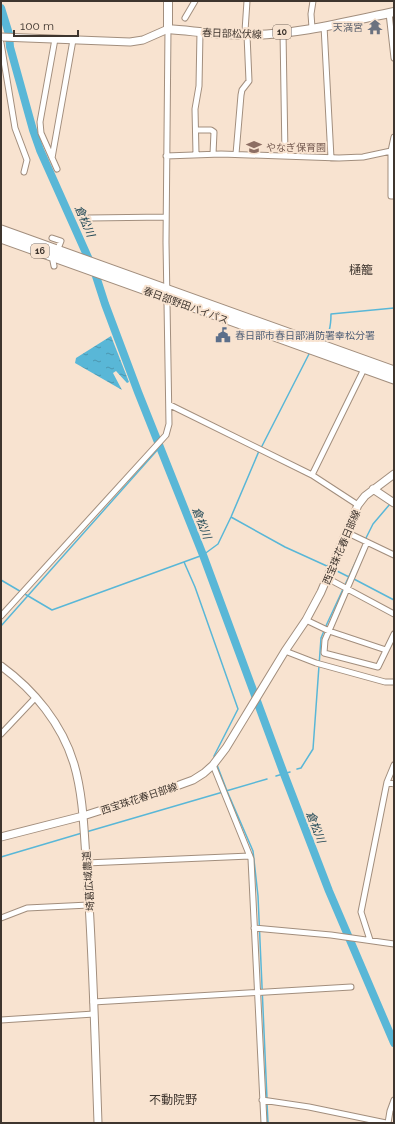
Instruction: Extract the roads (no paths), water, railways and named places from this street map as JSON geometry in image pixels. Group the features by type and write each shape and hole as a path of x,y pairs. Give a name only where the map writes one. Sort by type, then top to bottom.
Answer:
{"highway":[{"name":"春日部野田バイパス","path":"1,230 77,261 394,379"},
{"name":"春日部野田バイパス","path":"1,238 77,261"},
{"name":"春日部野田バイパス","path":"167,294 394,371"}],"main road":[{"path":"3,37 137,42 168,29 168,1"},
{"name":"春日部松伏線","path":"168,29 226,35 248,35 312,28 392,13"},
{"name":"西宝珠花春日部線","path":"1,836 83,816 171,788 193,780 213,765 226,748 285,651 306,620 321,592 348,533 358,505 373,489 394,474"},
{"path":"373,489 394,503"},
{"name":"埼葛広域農道","path":"1,666 16,676 36,697 61,734 74,763 78,781 83,816 89,905 98,1123"}],"street":[{"path":"185,18 195,1"},
{"path":"236,154 241,95 242,90 249,81 248,35 245,31 247,1"},
{"path":"312,28 311,14 313,1"},
{"path":"392,13 394,58"},
{"path":"324,26 331,158"},
{"path":"1,616 166,435 169,424 170,405 168,377 166,218 168,29"},
{"path":"196,154 195,109 199,86 200,32"},
{"path":"283,32 285,156"},
{"path":"56,39 40,122 40,132 57,169"},
{"path":"52,159 72,40"},
{"path":"1,43 15,128 27,160 24,172"},
{"path":"196,130 211,130 214,132 213,154"},
{"path":"394,136 391,151 391,196 394,196"},
{"path":"166,156 236,154 354,158 391,151"},
{"path":"89,218 166,218"},
{"path":"52,238 60,241 59,246"},
{"path":"312,475 364,369"},
{"path":"170,405 312,475 358,505"},
{"path":"348,533 394,556"},
{"path":"367,542 325,640 324,653 378,667 394,634"},
{"path":"327,578 394,614"},
{"path":"306,620 329,630 386,650"},
{"path":"285,651 316,663 385,682 394,682"},
{"path":"1,734 36,697"},
{"path":"213,765 250,856 257,928 258,993 264,1123"},
{"path":"370,940 360,912 388,782 394,765"},
{"path":"388,782 394,784"},
{"path":"86,863 250,856"},
{"path":"1,918 27,908 89,905"},
{"path":"257,928 331,935 394,944"},
{"path":"93,1002 350,987"},
{"path":"1,1020 94,1014"},
{"path":"262,1100 309,1107 387,1123 394,1100"}],"water":[{"path":"111,336 129,382 127,383 116,371 113,373 122,390 75,363 76,358"}],"waterway":[{"name":"倉松川","path":"1,8 9,34 10,47 40,150 95,273 138,392 203,555 329,891 394,1043"},
{"path":"323,342 329,332 331,314 394,308"},
{"path":"261,448 311,352"},
{"path":"1,626 160,447"},
{"path":"1,580 52,610 203,555 218,544 259,451"},
{"path":"365,540 373,524 390,504"},
{"path":"231,517 285,547 329,567"},
{"path":"325,628 363,546"},
{"path":"184,562 195,587 238,709 214,756 215,759"},
{"path":"333,569 349,577"},
{"path":"352,578 394,600"},
{"path":"297,769 301,768 313,749 321,638 324,631"},
{"path":"217,765 253,851 258,896 267,1099"},
{"name":"倉松川","path":"276,776 290,772"},
{"path":"226,791 267,779"},
{"path":"86,832 223,792"},
{"path":"1,857 82,833"},
{"path":"267,1103 268,1123"}],"place":[{"name":"天満宮","path":"375,27"},
{"name":"やなぎ保育園","path":"254,147"},
{"name":"春日部市春日部消防署幸松分署","path":"223,335"}],"district":[{"name":"樋籠","path":"361,270"},
{"name":"不動院野","path":"173,1100"}]}
